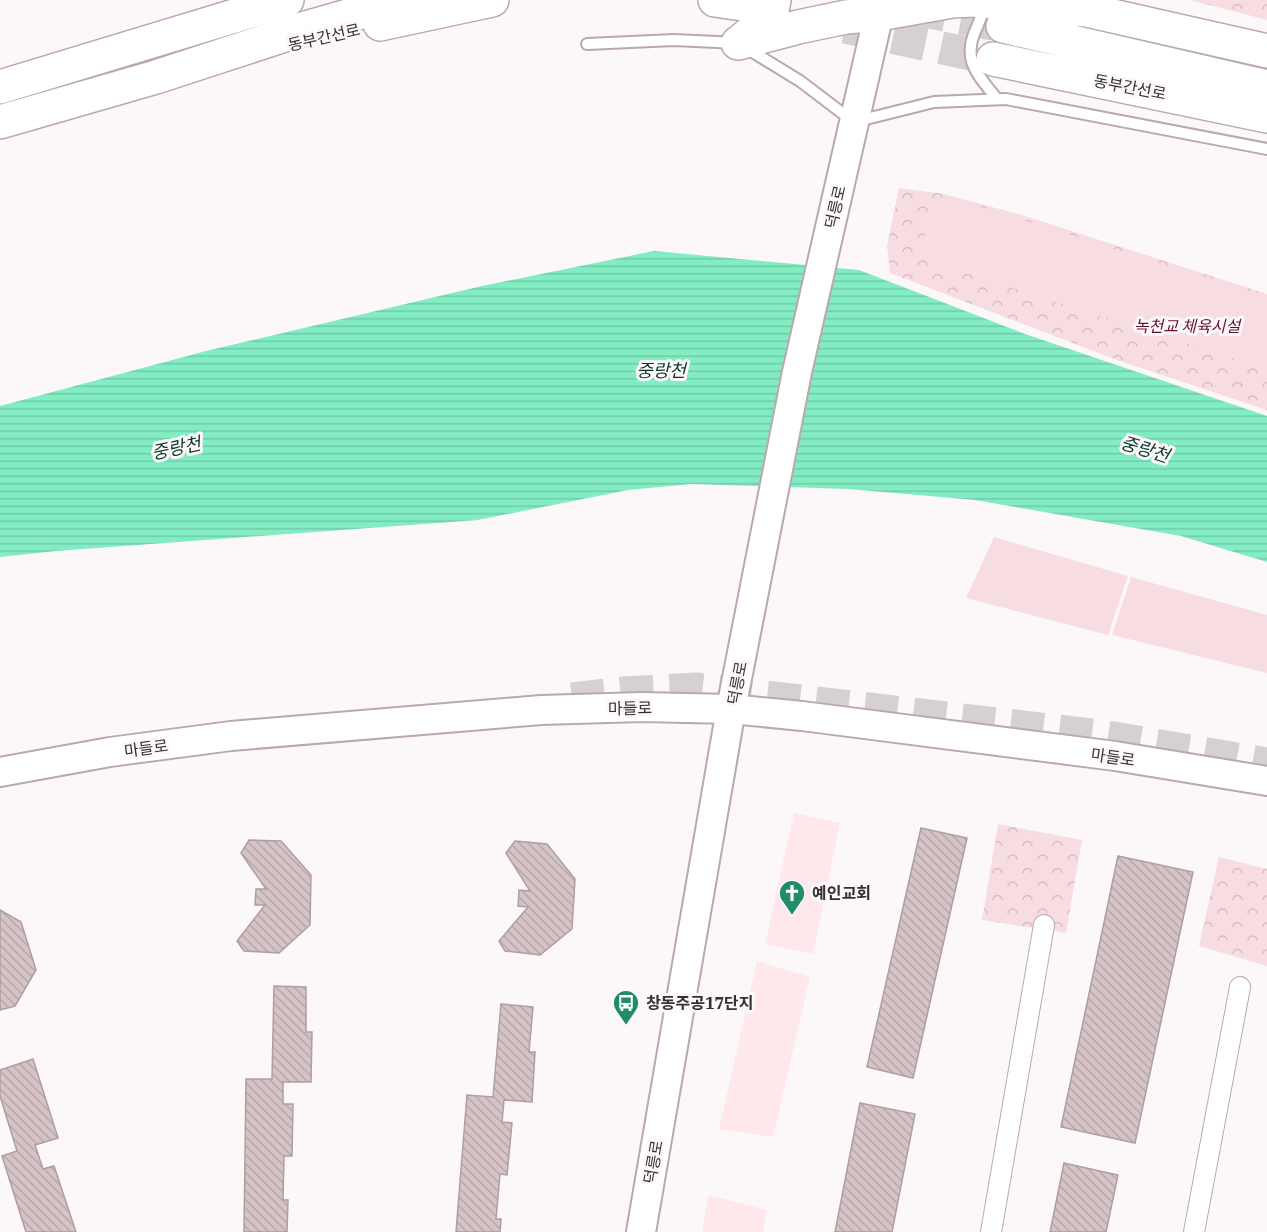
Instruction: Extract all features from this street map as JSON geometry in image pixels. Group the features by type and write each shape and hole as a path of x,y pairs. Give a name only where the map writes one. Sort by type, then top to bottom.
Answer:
{"highway":[{"name":"동부간선로","path":"0,122 156,77 423,13 492,0"},
{"path":"715,0 761,3 771,16 738,43"},
{"name":"동부간선로","path":"156,77 309,27 402,1"},
{"path":"0,87 275,4 402,1"},
{"path":"738,43 846,17 872,5 952,1 1001,14 1073,5 1267,51"},
{"name":"동부간선로","path":"1001,14 1267,87"},
{"path":"90,95 219,22"},
{"name":"동부간선로","path":"993,60 1267,116"},
{"path":"0,69 68,66"}],"main road":[{"name":"덕릉로","path":"641,1232 731,709 797,372 852,130 872,5"},
{"name":"마들로","path":"0,772 110,752 231,736 541,710 642,707 731,709 802,716 1103,755 1264,780"}],"street":[{"path":"991,1232 1044,924"},
{"path":"1194,1232 1240,987"}],"lane":[{"path":"997,99 979,76 969,57 975,31 985,9 1001,14"},
{"path":"587,44 674,40 738,43 801,81 852,130 934,102 997,99 1267,149"}],"shaded area":[{"path":"794,813 840,823 813,954 765,944"},
{"path":"757,961 810,977 773,1137 719,1129"},
{"path":"708,1195 767,1210 763,1232 702,1232"}],"green space":[{"path":"1190,0 1267,0 1267,20"},
{"name":"녹천교 체육시설","path":"899,188 944,194 1025,216 1267,294 1267,410 1117,360 890,273 887,246"},
{"path":"962,201 1267,297 1267,369 943,266 928,245 925,224 929,215 936,208 947,203"},
{"path":"994,537 1128,576 1108,635 966,598"},
{"path":"1131,577 1267,615 1267,673 1112,635"},
{"path":"998,824 1082,840 1066,933 982,920"},
{"path":"1219,857 1267,869 1267,966 1199,946"}],"water":[{"name":"중랑천","path":"654,251 859,270 1025,334 1267,416 1267,562 1181,536 975,500 848,489 691,484 628,490 478,520 0,557 0,406 206,351 482,286"}],"building":[{"path":"921,828 967,838 913,1078 867,1067"},
{"path":"249,840 281,841 311,875 310,925 279,953 244,951 237,941 265,905 255,905 256,889 266,889 241,853"},
{"path":"515,841 547,844 575,879 572,929 540,955 505,951 499,941 528,907 518,906 519,890 530,891 506,853"},
{"path":"1118,856 1193,872 1135,1143 1061,1127"},
{"path":"0,910 21,922 36,970 15,1006 0,1010"},
{"path":"274,986 306,987 306,1032 312,1032 311,1082 283,1082 283,1104 293,1104 292,1156 284,1156 283,1200 288,1200 287,1232 244,1232 246,1079 272,1079"},
{"path":"501,1004 533,1007 529,1052 535,1052 532,1102 504,1100 502,1122 512,1123 507,1175 500,1174 496,1219 501,1219 500,1232 456,1232 467,1095 493,1097"},
{"path":"33,1059 58,1138 35,1145 43,1169 54,1166 76,1232 26,1232 2,1156 17,1151 0,1096 0,1070"},
{"path":"860,1103 915,1114 892,1232 835,1232"},
{"path":"1064,1163 1118,1175 1106,1232 1050,1232"}],"tunnel":[{"path":"913,9 1003,26"},
{"path":"845,27 993,59"},
{"path":"572,699 624,693 697,689 1101,736 1267,764"}],"place":[{"name":"예인교회","path":"792,916"},
{"name":"창동주공17단지","path":"626,1026"}]}
